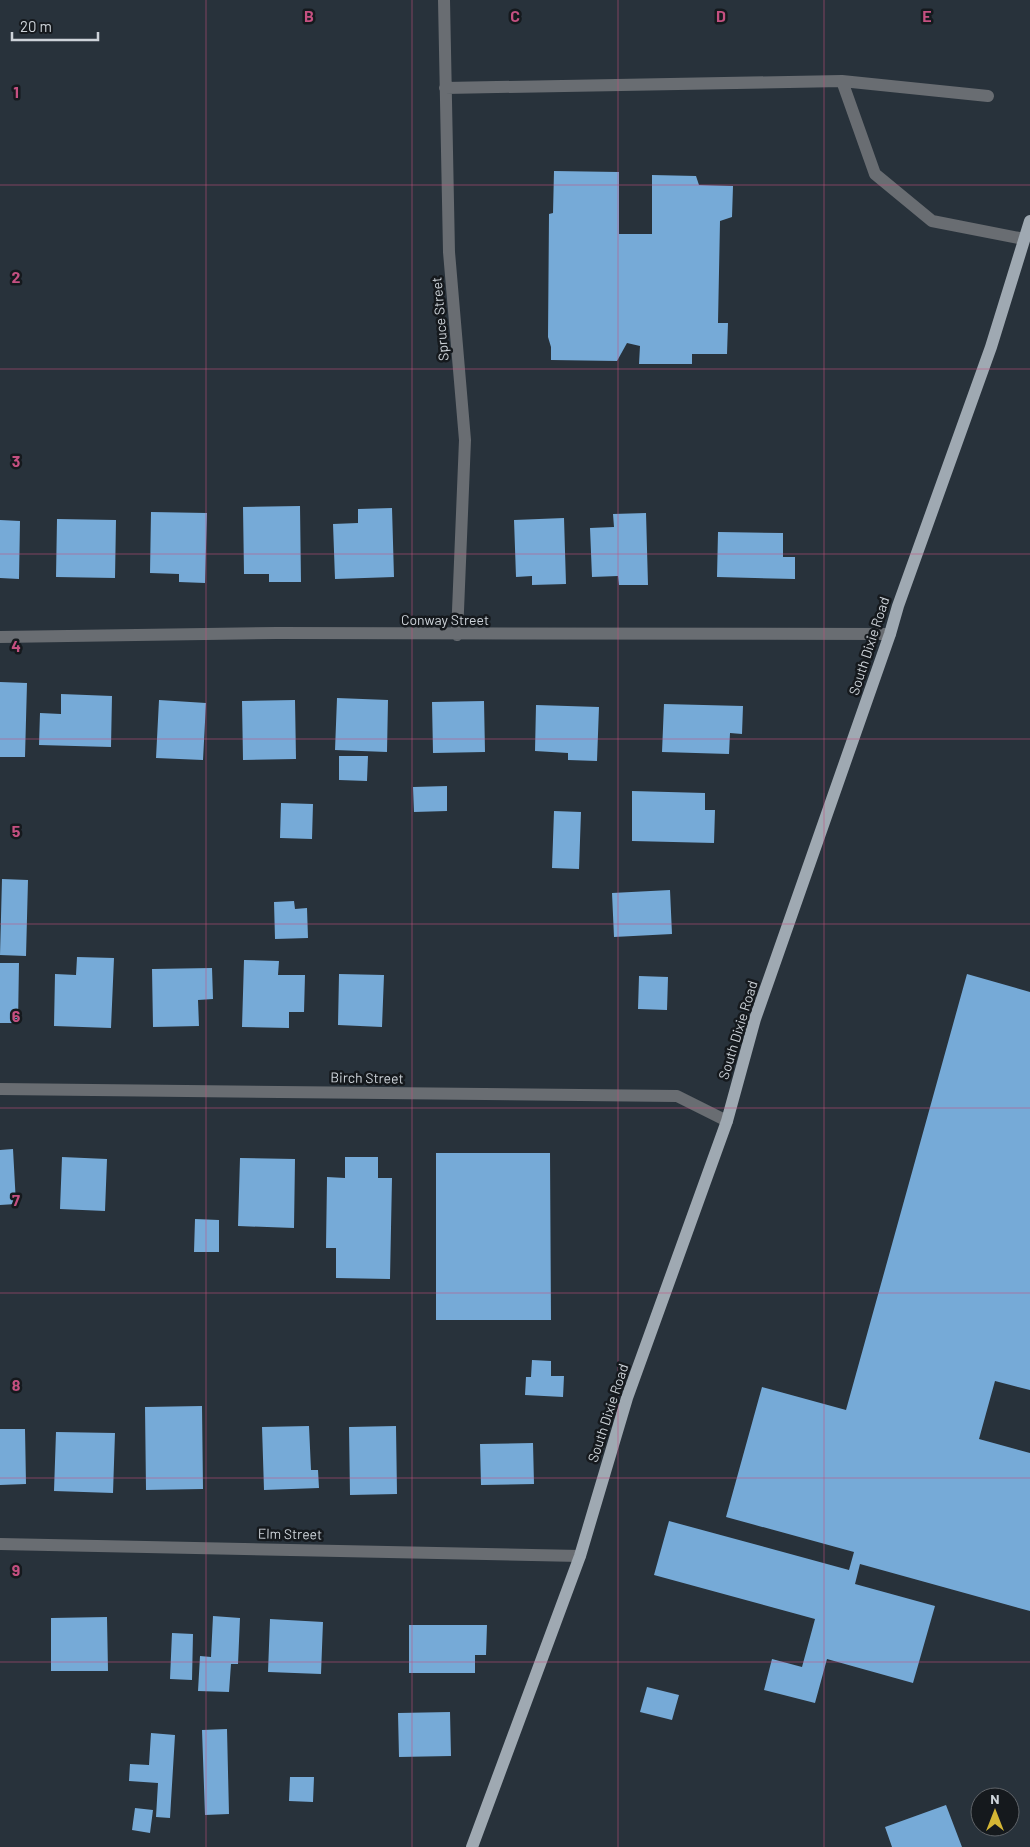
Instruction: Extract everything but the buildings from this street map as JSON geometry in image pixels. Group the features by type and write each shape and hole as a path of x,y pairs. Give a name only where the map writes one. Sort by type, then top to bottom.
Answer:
{"main road":[{"name":"South Dixie Road","path":"472,1847 580,1556 627,1398 727,1121 755,1019 890,634 898,606 991,347 1030,220"}],"street":[{"name":"Spruce Street","path":"444,0 449,252 465,440 457,635"},
{"path":"445,88 842,81 988,96"},
{"path":"842,81 875,174 932,221 1024,239"},
{"name":"Conway Street","path":"0,637 277,633 457,635 890,634"},
{"name":"Birch Street","path":"0,1088 677,1096 727,1121"},
{"name":"Elm Street","path":"0,1544 580,1556"}]}
